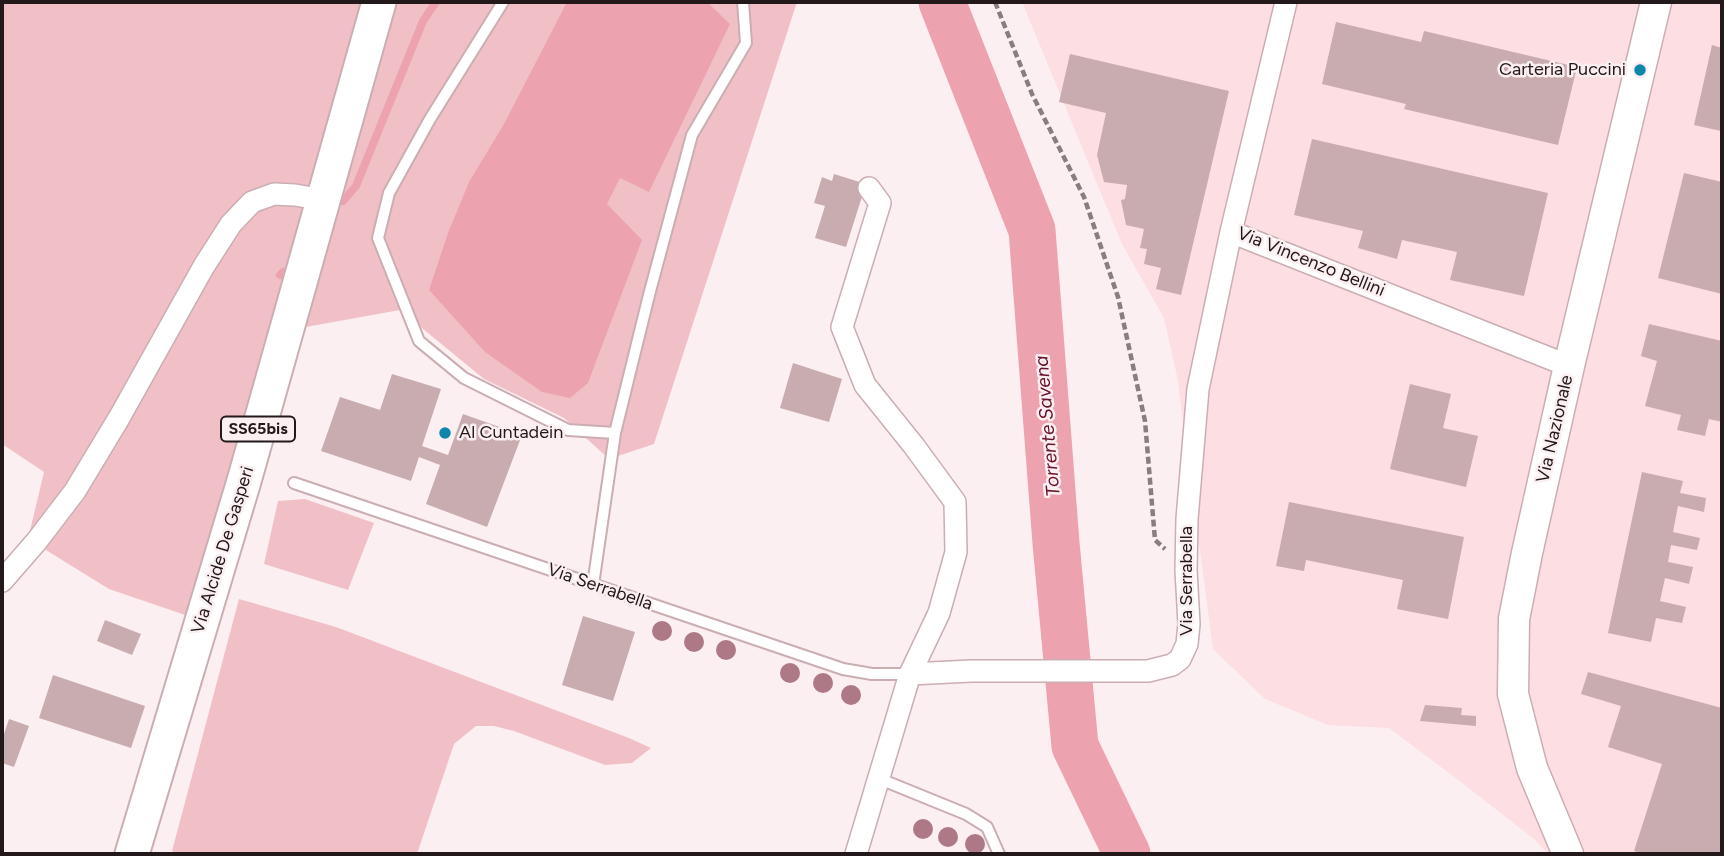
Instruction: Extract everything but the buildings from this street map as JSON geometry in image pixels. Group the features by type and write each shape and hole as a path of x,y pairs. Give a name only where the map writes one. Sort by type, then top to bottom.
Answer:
{"main road":[{"name":"Via Alcide De Gasperi","path":"132,854 244,481 379,2"},
{"name":"Via Nazionale","path":"1568,854 1532,768 1513,694 1514,619 1570,366 1656,2"}],"street":[{"name":"Via Vincenzo Bellini","path":"1286,2 1231,232 1570,366"},
{"path":"856,854 910,674 939,613 956,552 955,502 865,386 842,327 880,203 869,188"},
{"path":"2,581 75,491 204,266 231,224 252,202 275,194 324,200"},
{"name":"Via Serrabella","path":"910,674 971,671 1148,671 1172,665 1180,659 1189,624 1187,519 1198,389 1231,232"}],"lane":[{"path":"503,2 430,119 389,193 378,238 419,341 464,378 568,430 615,433"},
{"path":"593,585 615,433 649,295 692,135 746,43 743,2"},
{"name":"Via Serrabella","path":"294,483 843,669 872,674 910,674"},
{"path":"880,779 976,820 987,827 999,854"}],"path":[{"path":"995,2 1032,94 1084,197 1097,234 1118,297 1145,421 1155,540 1186,570"}],"shaded area":[{"path":"2,2 797,2 654,444 609,459 564,418 484,379 400,310 278,332 188,616 109,589 28,539 44,472 2,444"},
{"path":"567,2 707,2 730,24 649,192 620,178 607,204 642,240 588,383 570,398 542,392 485,352 429,290 469,182 504,124"},
{"path":"1022,2 1722,2 1722,854 1548,854 1534,839 1389,728 1328,725 1265,699 1213,649 1177,376 1164,318 1122,244"},
{"path":"305,499 374,523 348,590 264,564 278,501"},
{"path":"239,599 336,627 651,748 632,763 605,765 514,731 494,726 476,726 454,744 417,854 180,854 172,851"}],"waterway":[{"path":"343,201 356,186 423,21 436,2"},
{"name":"Torrente Savena","path":"942,2 1032,230 1075,746 1127,854"},
{"path":"280,275 283,272"}],"place":[{"name":"Carteria Puccini","path":"1640,70"},
{"name":"Al Cuntadein","path":"445,433"}]}
